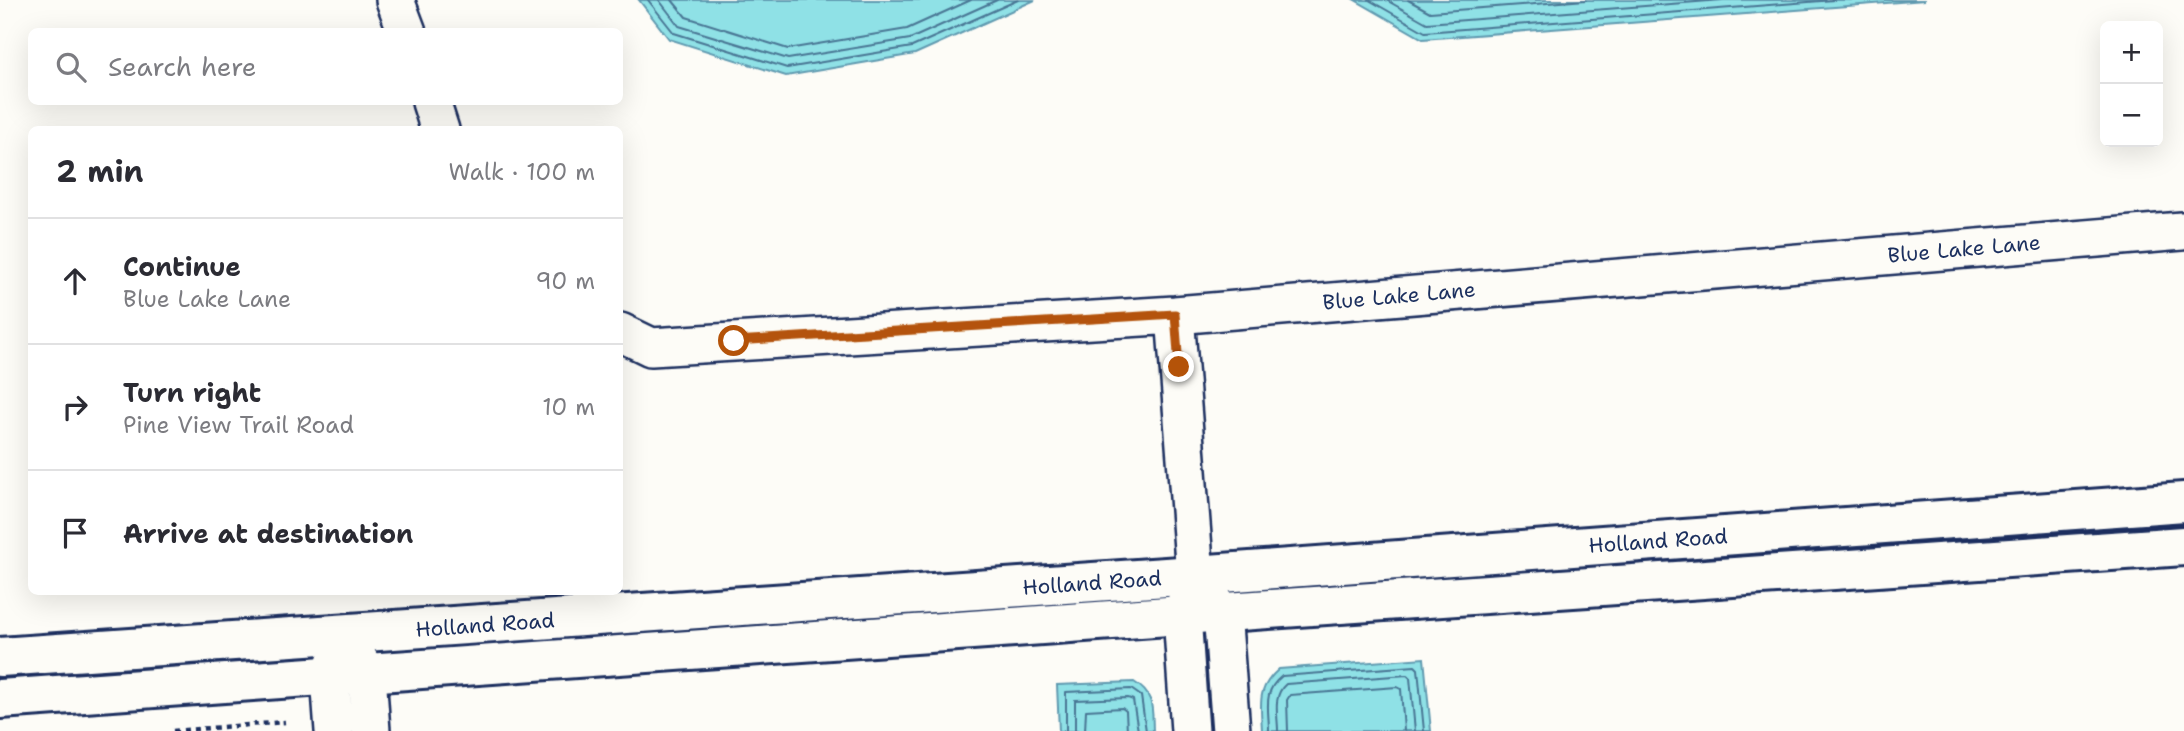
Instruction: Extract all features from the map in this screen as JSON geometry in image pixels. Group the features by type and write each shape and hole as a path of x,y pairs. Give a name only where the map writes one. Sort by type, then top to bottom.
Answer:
{"main road":[{"name":"Holland Road","path":"0,657 1195,575 2184,502"},
{"name":"Holland Road","path":"0,699 2184,546"}],"street":[{"path":"395,0 406,28"},
{"path":"432,105 439,126"},
{"name":"Blue Lake Lane","path":"623,333 651,346 1175,314 2182,231"},
{"path":"1175,314 1195,575 1182,615 1190,731"},
{"path":"1195,575 1222,612 1231,731"},
{"path":"344,634 367,674 371,731"},
{"path":"334,731 330,677 344,634"}],"path":[{"path":"173,731 285,722"}],"water":[{"path":"639,0 1035,0 915,54 786,76 669,39"},
{"path":"1355,0 1925,0 1423,39"},
{"path":"1424,658 1431,731 1262,731 1263,690 1279,669"},
{"path":"1134,682 1149,697 1153,731 1059,731 1057,685"}],"route":[{"path":"734,341 1175,314 1179,367"}]}
